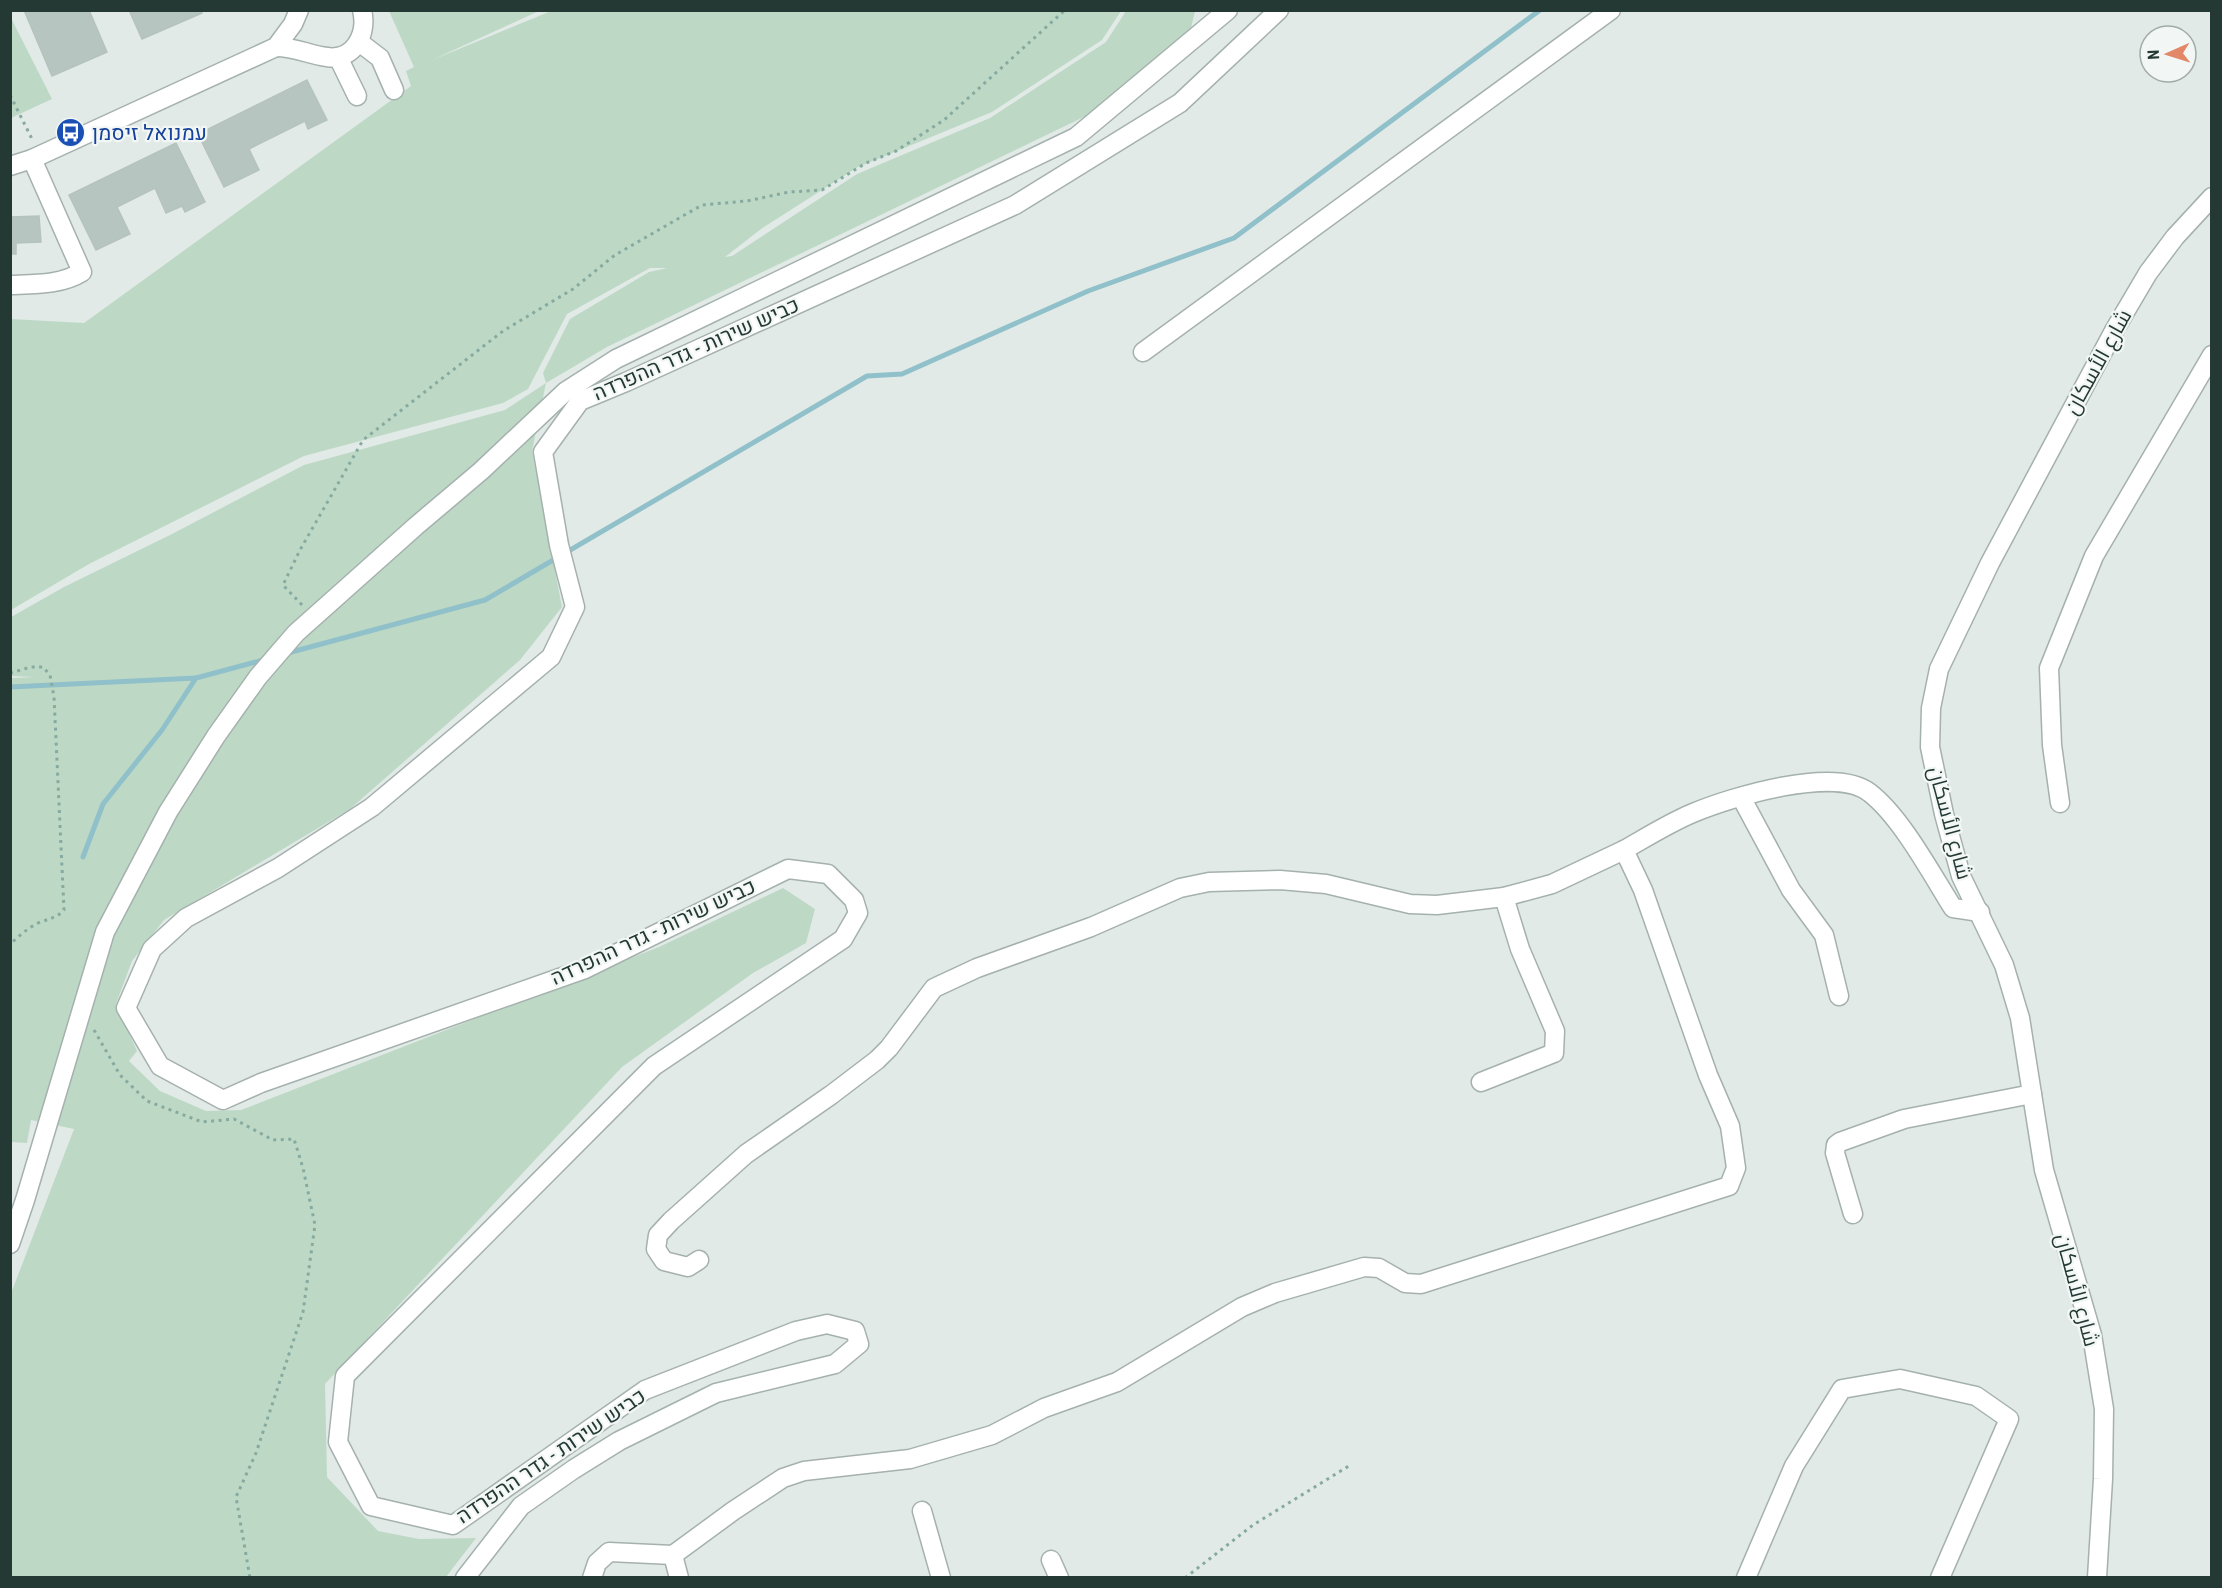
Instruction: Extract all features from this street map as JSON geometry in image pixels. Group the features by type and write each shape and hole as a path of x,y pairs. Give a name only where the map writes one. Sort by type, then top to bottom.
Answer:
{"street":[{"path":"10,166 36,157 276,47 293,24 299,10"},
{"path":"276,47 302,50 326,57 338,57 351,51 359,42 364,31 362,10"},
{"path":"10,1244 105,932 168,812 216,736 258,677 296,633 481,471 566,391 616,359 1076,136 1228,10"},
{"name":"כביש שירות - גדר ההפרדה","path":"465,1578 521,1506 574,1469 620,1441 716,1393 835,1364 859,1344 855,1331 827,1323 796,1331 645,1390 453,1525 371,1506 338,1442 345,1376 654,1066 843,939 858,913 854,900 828,874 788,869 585,969 261,1083 223,1100 160,1066 126,1008 152,949 186,918 278,868 372,807 551,657 575,607 559,545 543,452 580,401 1016,205 1180,103 1279,10"},
{"path":"1143,352 1611,10"},
{"path":"359,42 380,58 394,90"},
{"path":"338,57 357,96"},
{"path":"10,285 60,282 82,272 36,157"},
{"name":"شارع الأسكان","path":"2097,1578 2103,1479 2104,1409 2092,1335 2044,1170 2019,1018 2004,964 1961,876 1944,814 1930,747 1931,708 1939,669 1990,563 2115,329 2148,273 2211,196"},
{"path":"2060,803 2052,745 2049,668 2094,556 2211,355"},
{"path":"699,1260 688,1267 664,1261 656,1250 658,1235 704,1190 746,1154 877,1060 889,1048 934,988 977,968 1091,927 1180,888 1209,882 1280,880 1326,884 1410,904 1437,904 1504,897 1552,884 1693,813 1742,797 1787,786 1831,780 1852,783 1869,791 1886,807 1953,908 1980,912"},
{"path":"1742,797 1791,890 1824,935 1839,996"},
{"path":"592,1578 597,1563 609,1552 673,1555 783,1478 804,1471 910,1459 992,1435 1044,1408 1117,1382 1242,1306 1275,1293 1364,1267 1379,1268 1405,1283 1421,1284 1729,1186 1736,1168 1730,1126 1708,1075 1643,890 1624,849"},
{"path":"1481,1082 1554,1053 1555,1031 1521,949 1504,897"},
{"path":"1853,1214 1835,1153 1836,1145 1840,1142 1904,1119 2032,1094"},
{"path":"1746,1578 1794,1466 1842,1389 1900,1379 1976,1396 2009,1419 1940,1578"},
{"path":"922,1511 941,1578"},
{"path":"673,1555 679,1578"},
{"path":"1051,1560 1059,1578"}],"path":[{"path":"313,618 282,585 363,440 503,331 573,289 615,255 702,205 747,201 789,192 822,190 866,163 896,151 944,120 1065,10"},
{"path":"10,95 36,157"},
{"path":"10,673 31,667 43,667 50,675 54,697 64,910 59,916 38,924 10,944"},
{"path":"82,1009 120,1075 147,1101 202,1122 234,1119 273,1140 294,1139 303,1168 315,1225 303,1312 256,1453 236,1497 250,1578"},
{"path":"1185,1578 1253,1526 1352,1464"}],"green space":[{"path":"389,11 539,11 432,60 551,11 1121,11 1102,40 992,112 858,167 761,229 725,257 732,256 857,174 990,118 1106,42 1126,11 1195,11 1191,28 1090,114 607,347 546,383 543,373 570,319 649,272 667,268 650,268 567,314 528,389 503,403 304,456 89,564 11,610 11,319 84,323 411,86 406,71 414,67"},
{"path":"10,16 52,99 11,118 10,118"},
{"path":"546,383 532,451 562,607 520,660 350,809 164,920 132,961 116,1004 137,1051 129,1061 160,1091 206,1111 241,1110 659,947 783,888 815,909 806,943 753,973 622,1067 325,1384 327,1477 378,1531 419,1539 476,1538 446,1577 11,1577 10,1296 74,1129 31,1120 27,1143 11,1142 11,678 34,677 11,676 11,617 64,587 304,465 505,410"}],"building":[{"path":"24,10 89,10 107,52 52,76"},
{"path":"129,10 201,10 202,13 142,39"},
{"path":"307,80 327,120 308,129 305,121 249,149 259,170 224,187 198,134"},
{"path":"176,143 205,202 185,212 182,206 166,213 155,188 117,207 130,234 96,250 69,195"},
{"path":"39,216 41,242 16,243 16,254 10,254 10,217"}],"waterway":[{"path":"284,654 485,600 867,376 902,374 1088,291 1234,238 1540,10"},
{"path":"83,857 103,804 162,730 196,678 267,659"},
{"path":"10,687 196,678"}],"place":[{"name":"עמנואל זיסמן","path":"71,133"}]}
